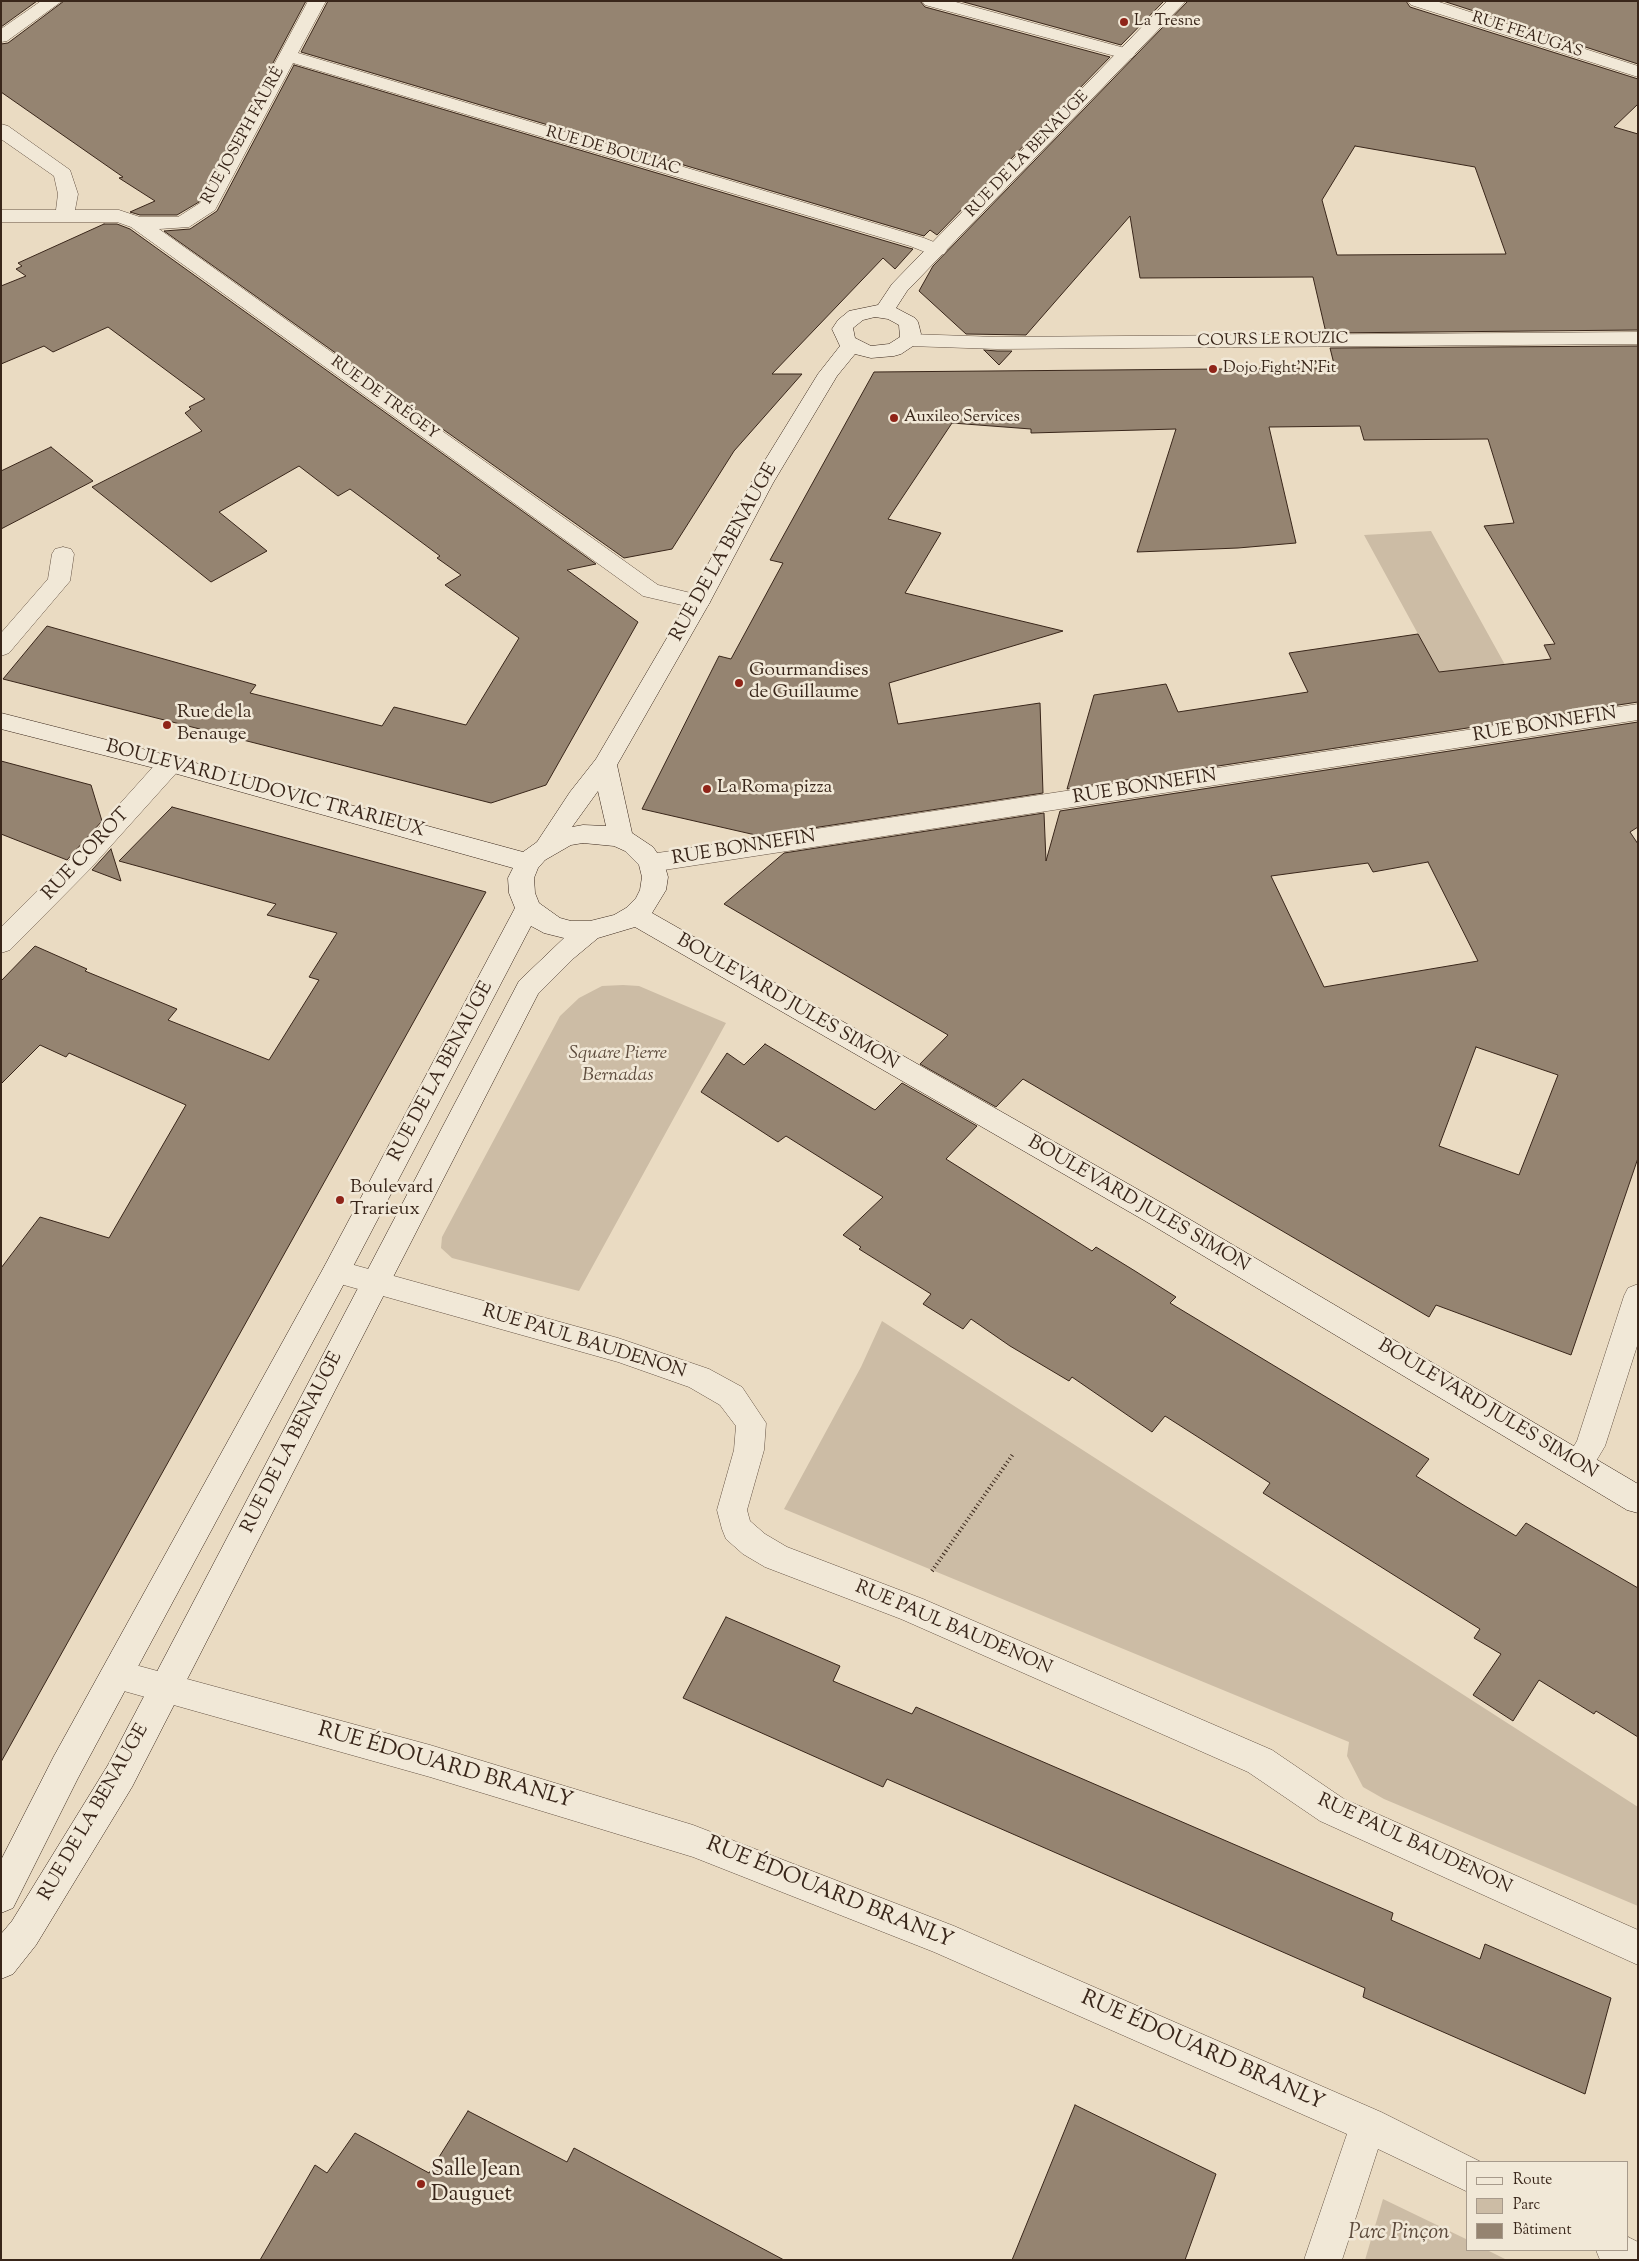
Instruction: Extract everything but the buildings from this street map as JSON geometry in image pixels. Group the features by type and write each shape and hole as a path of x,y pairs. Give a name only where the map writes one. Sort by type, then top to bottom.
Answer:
{"street":[{"path":"1,37 53,1"},
{"name":"RUE JOSEPH FAURÉ","path":"138,223 182,223 208,206 317,1"},
{"path":"931,1 1126,54"},
{"name":"RUE DE LA BENAUGE","path":"884,312 899,288 1177,1"},
{"name":"RUE FEAUGAS","path":"1417,1 1638,72"},
{"name":"RUE DE BOULIAC","path":"288,56 917,242 937,250"},
{"path":"1,130 62,174 68,194 64,215"},
{"name":"RUE DE TRÉGEY","path":"1,216 119,216 138,223 651,591 699,602"},
{"path":"884,312 894,314 908,322 912,334 909,340 903,346 882,352 871,352 851,345 843,335 844,324 856,315 884,312"},
{"name":"COURS LE ROUZIC","path":"909,340 997,343 1638,338"},
{"name":"RUE DE LA BENAUGE","path":"547,846 604,765 699,602 772,466 828,374 851,345"},
{"path":"1,648 59,581 63,554"},
{"name":"RUE BONNEFIN","path":"652,864 1638,712"},
{"name":"BOULEVARD LUDOVIC TRARIEUX","path":"1,721 170,764 528,863"},
{"name":"RUE COROT","path":"1,943 82,862 170,764"},
{"path":"604,765 620,838"},
{"path":"583,834 602,834 620,838 644,853 652,864 656,877 653,890 646,904 635,915 622,923 590,931 571,930 553,926 539,918 528,908 522,893 521,878 528,863 547,846 564,838 583,834"},
{"name":"RUE DE LA BENAUGE","path":"1,1896 116,1675 336,1272 352,1238 528,908"},
{"name":"BOULEVARD JULES SIMON","path":"635,915 1156,1214 1638,1500"},
{"name":"RUE DE LA BENAUGE","path":"1,1962 24,1933 117,1782 528,988 565,951 590,931"},
{"name":"RUE PAUL BAUDENON","path":"336,1272 618,1350 699,1378 730,1396 751,1423 749,1450 732,1510 737,1529 754,1544 776,1556 912,1609 1260,1762 1332,1810 1638,1948"},
{"path":"1578,1464 1590,1446 1638,1296"},
{"name":"RUE ÉDOUARD BRANLY","path":"116,1675 421,1758 693,1841 942,1938 1368,2125 1466,2173"},
{"path":"1323,2260 1368,2125"},
{"path":"1617,2251 1635,2260"}],"path":[{"path":"912,1609 933,1570 1013,1454"}],"green space":[{"path":"1431,531 1524,699 1459,709 1364,535"},
{"name":"Square Pierre Bernadas","path":"602,986 639,986 726,1023 579,1291 452,1258 441,1248 442,1237 560,1016 579,998"},
{"path":"882,1321 1638,1807 1638,1906 1384,1799 1363,1787 1347,1756 1349,1742 784,1509 861,1367"},
{"name":"Parc Pinçon","path":"1383,2199 1466,2239 1466,2251 1489,2251 1507,2260 1365,2260"}],"place":[{"name":"La Tresne","path":"1124,22"},
{"name":"Dojo Fight'N'Fit","path":"1213,369"},
{"name":"Auxileo Services","path":"894,418"},
{"name":"Gourmandises de Guillaume","path":"739,683"},
{"name":"Rue de la Benauge","path":"167,725"},
{"name":"La Roma pizza","path":"707,789"},
{"name":"Boulevard Trarieux","path":"340,1200"},
{"name":"Salle Jean Dauguet","path":"421,2184"}]}
